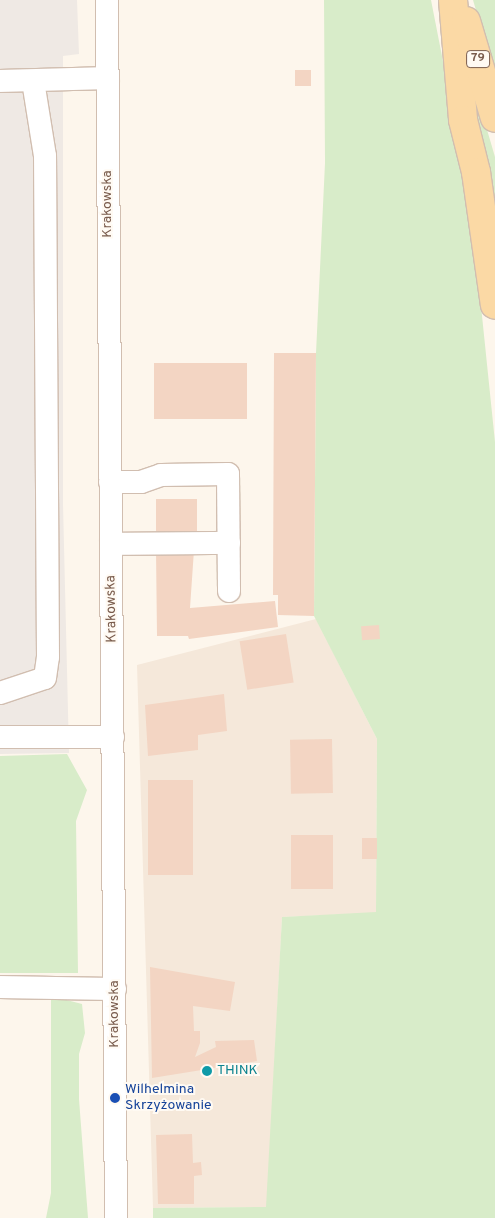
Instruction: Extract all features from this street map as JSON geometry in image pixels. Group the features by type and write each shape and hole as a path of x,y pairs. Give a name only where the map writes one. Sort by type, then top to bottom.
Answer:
{"main road":[{"path":"453,0 463,120 476,172 495,305"},
{"name":"79","path":"460,0 495,118"}],"street":[{"name":"Krakowska","path":"107,0 110,482 114,737 116,1218"},
{"path":"0,81 108,78"},
{"path":"0,693 45,678 48,658 45,156 33,81"},
{"path":"110,482 141,482 162,475 228,474 229,591"},
{"path":"111,544 229,543"},
{"path":"0,736 114,737"},
{"path":"0,987 114,989"}],"shaded area":[{"path":"0,0 77,0 79,54 63,56 63,504 69,753 0,754"},
{"path":"316,619 377,739 376,913 282,917 267,1207 153,1208 137,665"}],"green space":[{"path":"324,0 431,0 470,199 495,442 495,1218 153,1218 153,1208 266,1207 282,917 376,912 377,739 314,616 316,353 325,163"},
{"path":"473,0 495,0 495,75"},
{"path":"476,92 495,157 495,222 474,97"},
{"path":"67,754 87,790 76,821 78,973 0,973 0,756"},
{"path":"51,996 82,1004 85,1033 79,1054 79,1099 88,1218 46,1218 51,1193"}],"building":[{"path":"295,70 311,70 311,86 295,86"},
{"path":"274,353 316,353 314,616 278,615 278,595 273,595"},
{"path":"154,363 247,363 247,419 154,419"},
{"path":"156,499 197,499 197,538 156,538"},
{"path":"194,550 190,608 275,601 278,627 189,639 188,636 157,636 156,551"},
{"path":"379,625 380,639 362,640 361,626"},
{"path":"286,634 294,682 247,690 240,641"},
{"path":"224,694 227,731 198,735 198,750 148,756 145,705"},
{"path":"332,739 333,793 291,794 290,740"},
{"path":"148,780 193,780 193,875 148,875"},
{"path":"291,835 333,835 333,889 291,889"},
{"path":"362,838 377,838 377,859 362,859"},
{"path":"150,967 235,982 230,1011 193,1006 194,1031 200,1031 200,1043 195,1057 216,1047 215,1041 254,1040 257,1061 152,1078"},
{"path":"192,1134 193,1163 201,1162 202,1175 194,1176 194,1204 158,1204 156,1135"}],"place":[{"name":"THINK","path":"207,1071"},
{"name":"Wilhelmina Skrzyżowanie","path":"115,1098"}]}
